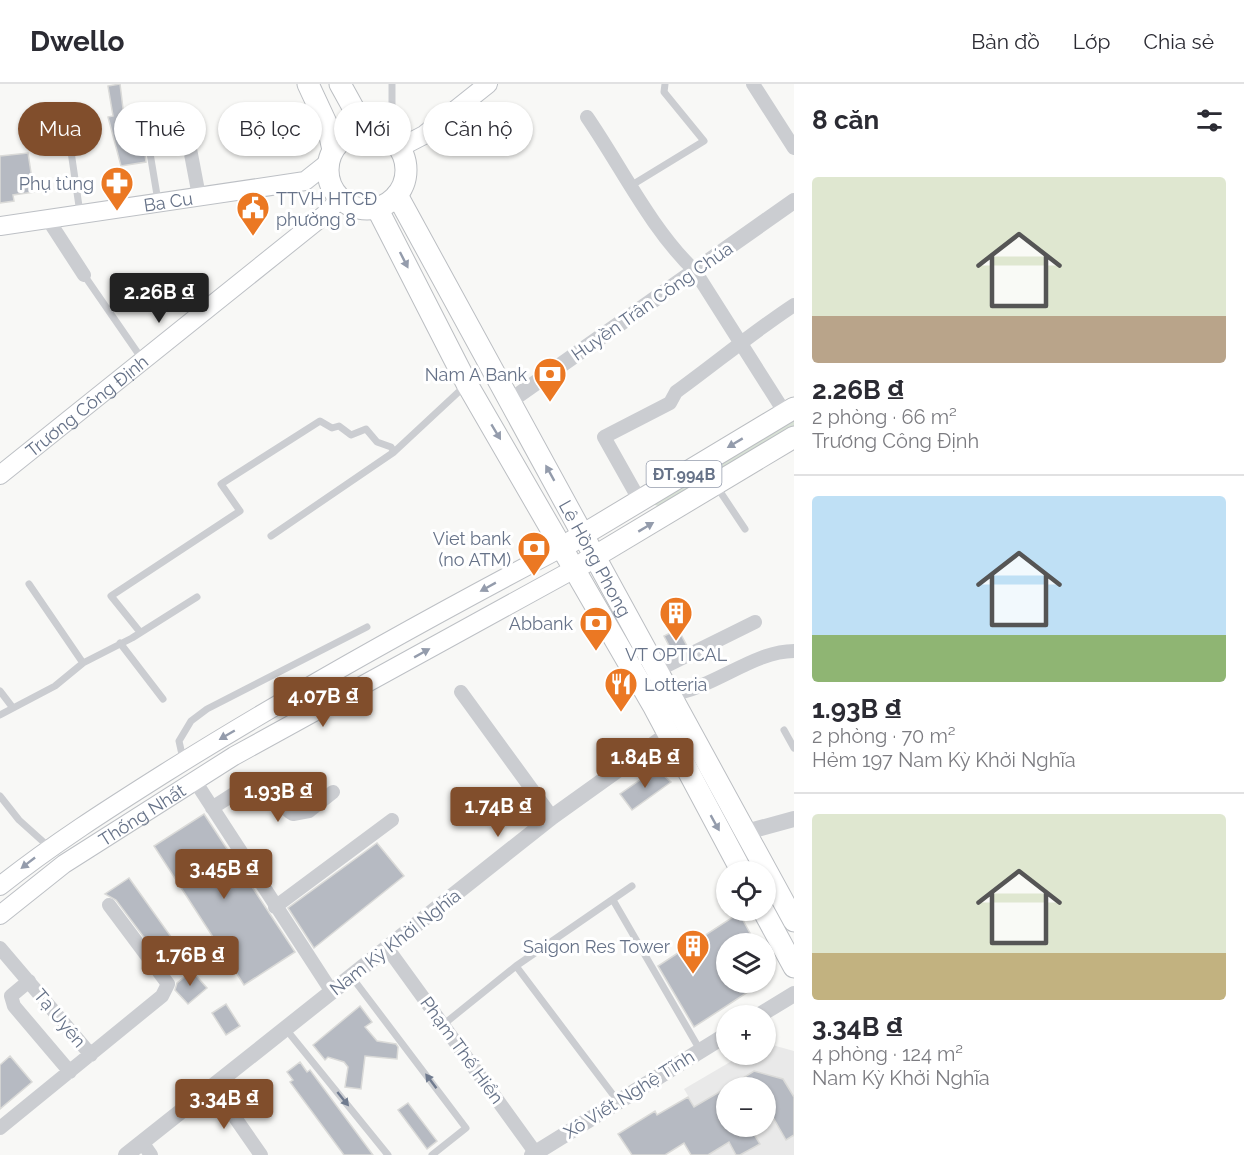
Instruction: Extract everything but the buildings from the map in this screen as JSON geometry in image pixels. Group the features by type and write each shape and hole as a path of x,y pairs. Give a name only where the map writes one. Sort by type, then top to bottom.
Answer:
{"main road":[{"path":"308,84 328,127 331,156 328,176 332,188 340,198 363,209 377,208 397,195 406,172 401,156"},
{"path":"340,84 352,102"},
{"path":"411,142 424,135 488,84"},
{"path":"331,156 334,152"},
{"name":"Ba Cu","path":"0,226 305,181 331,156"},
{"name":"Lê Hồng Phong","path":"397,195 658,670 668,734 736,861"},
{"name":"Trương Công Định","path":"0,475 328,212 340,198"},
{"name":"Lê Hồng Phong","path":"377,208 468,384 563,547 662,700 685,721 794,921"},
{"name":"ĐT.994B","path":"583,535 789,410"},
{"name":"ĐT.994B","path":"595,556 793,440"},
{"path":"563,547 583,535"},
{"name":"Thống Nhất","path":"0,885 49,847 184,762 344,666 563,547"},
{"path":"576,568 595,556"},
{"name":"Thống Nhất","path":"0,915 64,864 234,756 576,568"},
{"path":"344,666 358,688"},
{"path":"668,734 685,721"},
{"path":"49,847 64,864"},
{"path":"769,921 794,967"}],"street":[{"path":"753,84 794,148"},
{"path":"587,117 681,258 695,272 742,345 789,410"},
{"path":"191,156 199,196"},
{"name":"Huyền Trân Công Chúa","path":"510,400 794,201"},
{"path":"46,218 84,275"},
{"path":"640,501 604,437 670,403 676,392 742,345 752,333 794,305"},
{"path":"658,670 755,622"},
{"path":"662,700 688,692 772,655 794,651"},
{"path":"461,692 552,817"},
{"name":"Nam Kỳ Khởi Nghĩa","path":"126,1155 147,1149 213,1086 285,1028 388,949 552,817 668,734"},
{"path":"195,781 275,908 332,992"},
{"path":"212,808 254,781 263,784 282,807 293,814 309,811 333,792"},
{"path":"746,832 794,819"},
{"path":"275,908 392,820"},
{"path":"0,1128 162,996 168,984 109,905"},
{"name":"Tạ Uyên","path":"0,948 91,1055"},
{"name":"Phạm Thế Hiển","path":"388,949 541,1152"},
{"name":"Tạ Uyên","path":"29,981 11,996 14,1006 70,1072"},
{"path":"776,1005 794,994"},
{"name":"Xô Viết Nghệ Tĩnh","path":"541,1152 617,1100 716,1041"},
{"path":"213,1086 261,1155"}],"lane":[{"path":"392,84 392,102"},
{"path":"632,185 704,141 664,92 665,84"},
{"path":"72,156 80,213"},
{"path":"151,156 159,203"},
{"path":"84,275 143,360"},
{"path":"271,536 394,452 468,384"},
{"path":"140,632 111,596 240,511 221,484 320,421 332,428 339,426 351,435 366,429 377,442 391,447 394,452"},
{"path":"716,484 744,529"},
{"path":"29,584 83,663"},
{"path":"0,715 55,686 83,663 120,644 197,597"},
{"path":"184,762 179,741 190,721 207,709 367,627"},
{"path":"120,644 163,699"},
{"path":"0,692 13,708"},
{"path":"784,730 794,748"},
{"path":"0,796 19,820 49,847"},
{"path":"444,1024 516,966 632,886"},
{"path":"613,900 700,1050"},
{"path":"516,966 617,1100"},
{"path":"351,976 466,1128 432,1155"},
{"path":"285,1028 388,1155"}],"shaded area":[{"path":"794,416 794,426 661,507 655,505 654,502"},
{"path":"776,1046 794,1051 794,1155 706,1155 719,1148 684,1089 725,1065 776,1065"}],"place":[{"name":"Phụ tùng","path":"117,212"},
{"name":"TTVH HTCĐ phường 8","path":"253,237"},
{"name":"Nam A Bank","path":"550,403"},
{"name":"Viet bank (no ATM)","path":"534,577"},
{"name":"VT OPTICAL","path":"676,642"},
{"name":"Abbank","path":"596,652"},
{"name":"Lotteria","path":"621,713"},
{"name":"Saigon Res Tower","path":"693,975"}]}
